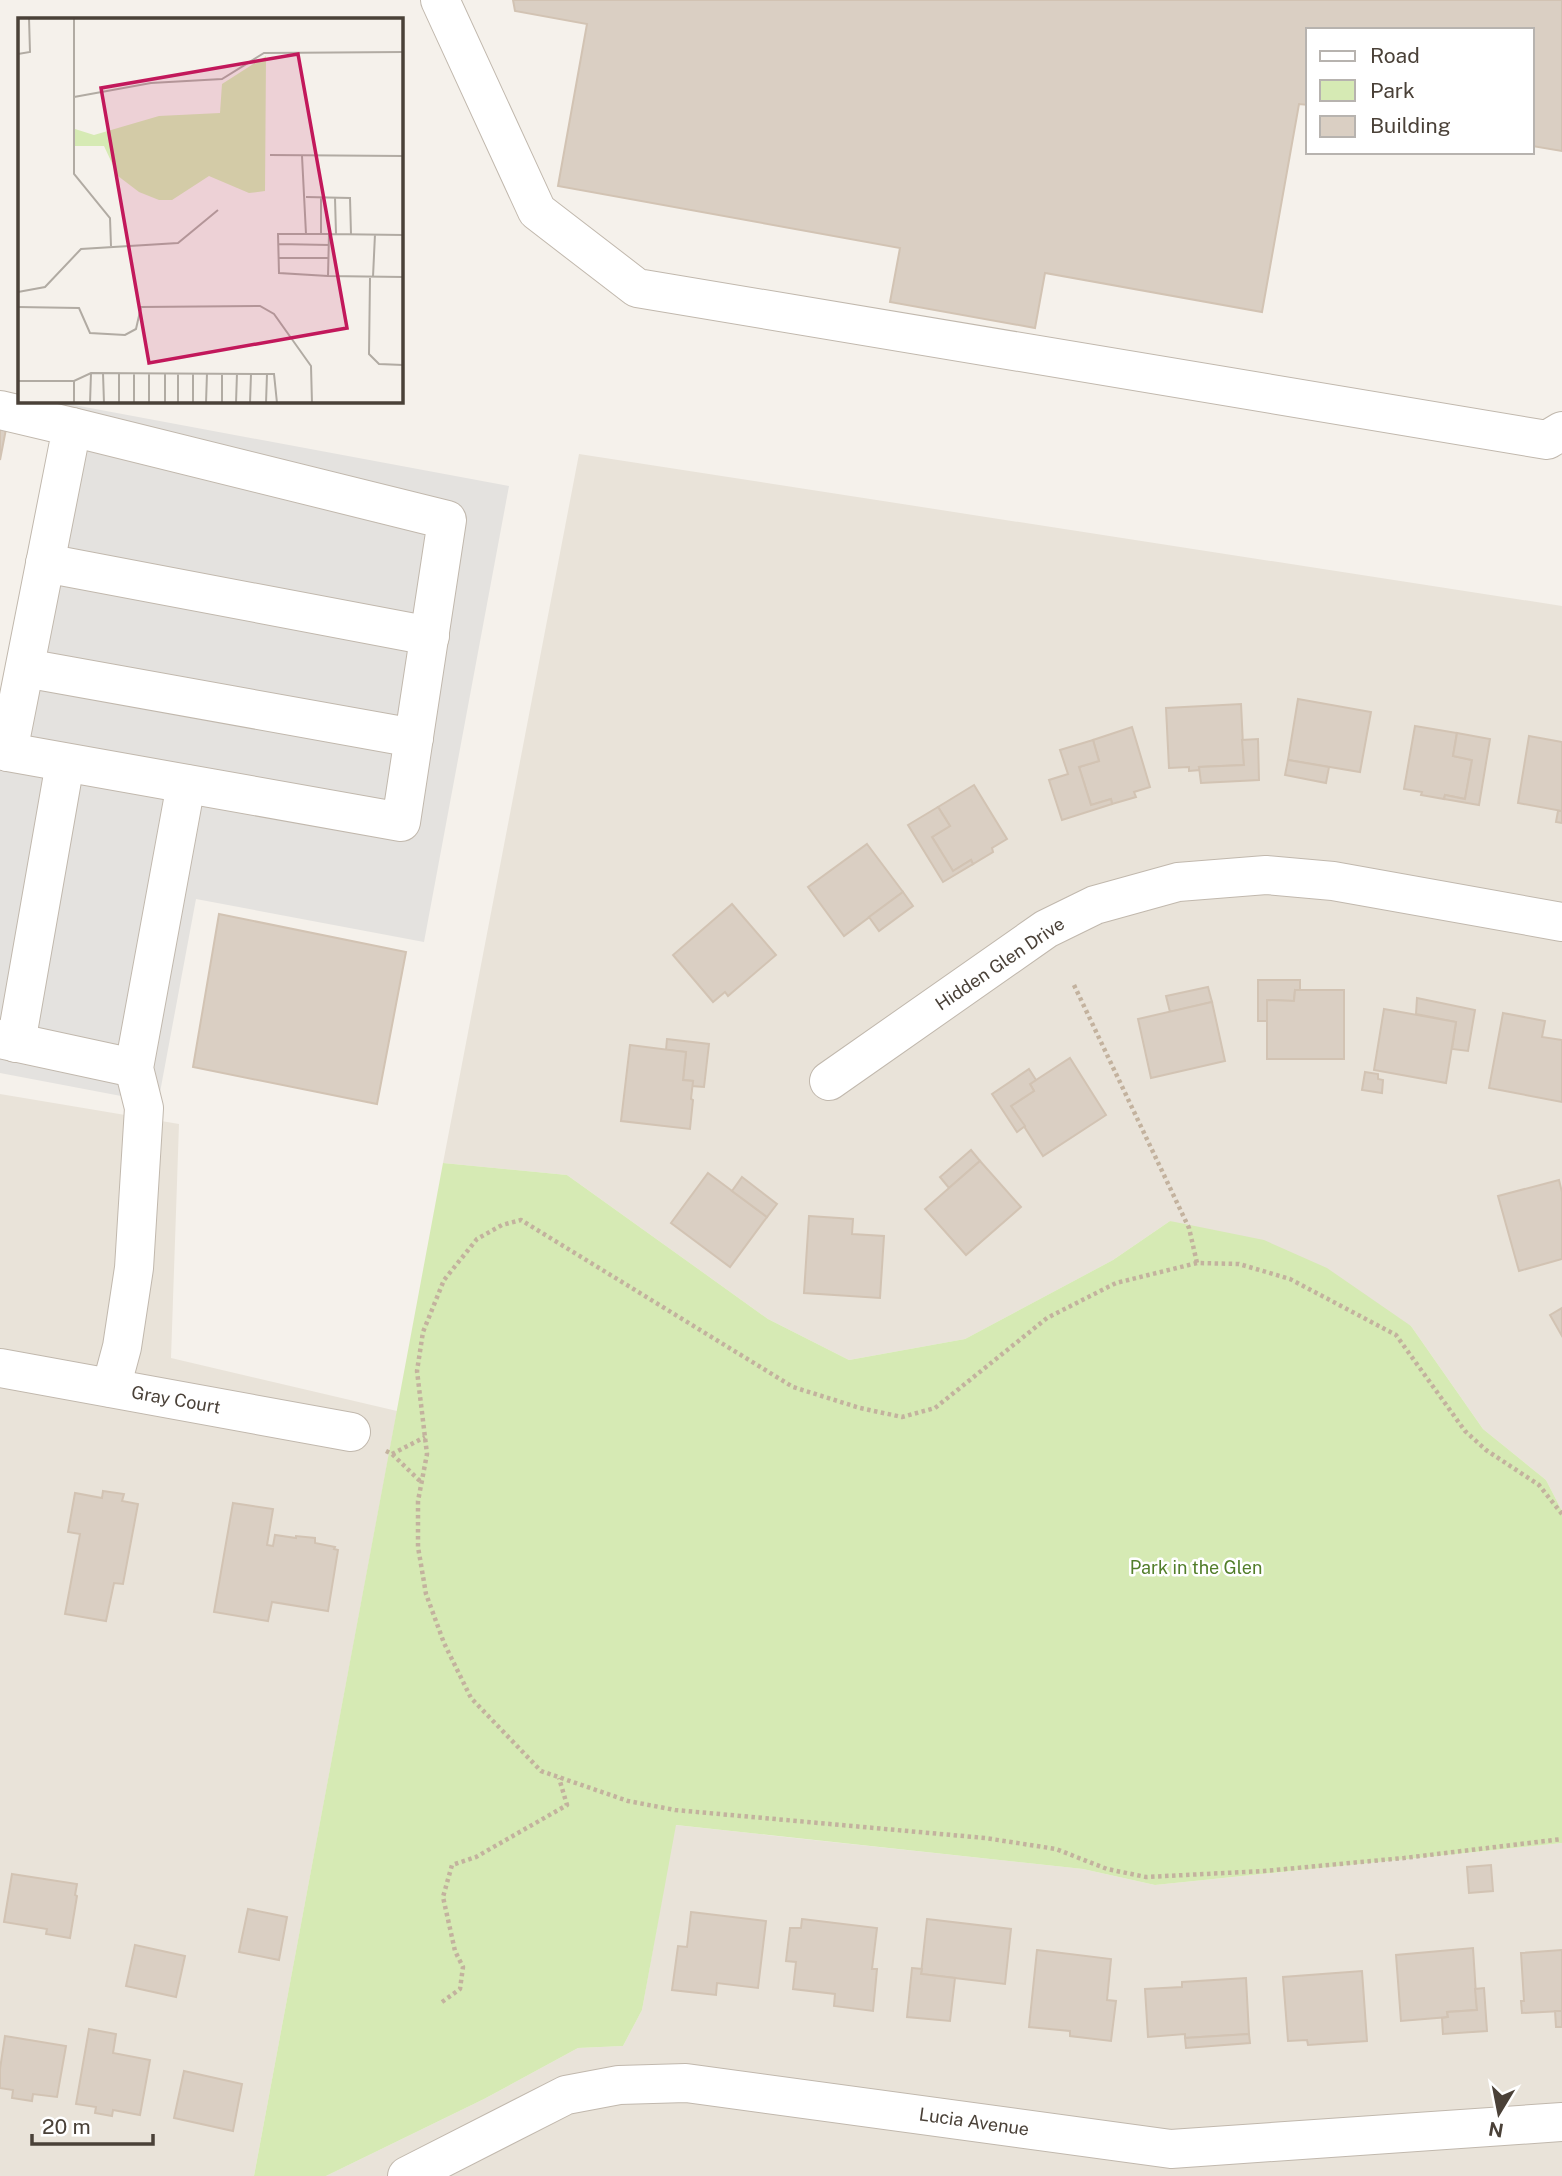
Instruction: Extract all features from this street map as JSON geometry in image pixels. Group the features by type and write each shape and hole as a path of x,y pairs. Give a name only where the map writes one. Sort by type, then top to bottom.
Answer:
{"street":[{"path":"440,0 537,211 637,288 1547,440 1562,431"},
{"path":"0,410 72,427 447,520 401,822 4,751 25,668 72,427"},
{"path":"45,564 430,636"},
{"path":"25,668 414,737"},
{"path":"65,763 8,1041 134,1068"},
{"path":"111,1388 122,1346 134,1268 144,1108 134,1068 186,784"},
{"name":"Hidden Glen Drive","path":"829,1081 1046,929 1095,905 1178,882 1266,875 1333,881 1562,922"},
{"name":"Gray Court","path":"0,1367 351,1432"},
{"name":"Lucia Avenue","path":"407,2176 566,2095 619,2085 685,2083 1171,2149 1562,2122"}],"path":[{"path":"1074,985 1189,1228 1197,1263"},
{"path":"1562,1514 1539,1485 1486,1450 1465,1431 1396,1335 1290,1279 1240,1264 1197,1263 1116,1283 1046,1318 935,1409 902,1417 860,1408 793,1387 521,1220 502,1225 477,1239 444,1280 422,1332 417,1371 427,1454 418,1501 418,1547 426,1594 444,1643 471,1698 541,1770 628,1801 675,1810 985,1838 1056,1849 1107,1869 1146,1877 1264,1871 1391,1860 1562,1839"},
{"path":"351,1432 392,1454 422,1483"},
{"path":"392,1454 425,1437"},
{"path":"442,2002 460,1989 463,1967 455,1951 443,1897 452,1865 476,1857 567,1805 559,1777"}],"shaded area":[{"path":"58,402 509,486 424,942 196,899 158,1103 0,1073 0,712"},
{"path":"579,454 1562,606 1562,1511 1546,1480 1483,1429 1411,1326 1170,1221 1113,1260 965,1339 849,1360 768,1319 567,1175 443,1163"},
{"path":"0,1094 179,1124 171,1358 397,1411 254,2176 0,2176"},
{"path":"675,1825 1083,1869 1155,1885 1562,1843 1562,2176 326,2176 484,2099 578,2048 623,2046 642,2010"}],"green space":[{"name":"Park in the Glen","path":"443,1163 567,1175 768,1319 849,1360 965,1339 1113,1260 1170,1221 1264,1240 1327,1268 1411,1326 1483,1429 1546,1480 1562,1511 1562,1843 1155,1885 1083,1869 676,1825 642,2010 623,2046 578,2048 484,2099 326,2176 254,2176"}],"building":[{"path":"513,0 1562,0 1562,151 1534,146 1534,28 1306,28 1306,105 1299,104 1262,312 1045,273 1035,328 890,302 900,248 558,186 587,24 515,11"},
{"path":"0,428 6,429 0,460"},
{"path":"1298,699 1371,712 1360,772 1288,760"},
{"path":"1241,704 1244,765 1199,767 1200,770 1189,771 1189,767 1169,768 1166,708"},
{"path":"1415,726 1457,733 1453,756 1472,760 1465,799 1445,795 1444,799 1404,789"},
{"path":"1132,727 1150,787 1134,792 1136,797 1112,804 1111,799 1091,805 1079,767 1099,761 1093,740"},
{"path":"1457,733 1490,739 1479,805 1444,799 1445,795 1465,799 1472,760 1453,756"},
{"path":"1529,736 1562,742 1562,811 1518,803"},
{"path":"1258,739 1259,780 1201,783 1199,767 1244,765 1242,740"},
{"path":"1093,740 1099,761 1079,767 1091,805 1111,799 1112,804 1062,820 1049,780 1068,774 1060,750"},
{"path":"1288,760 1329,767 1326,783 1285,775"},
{"path":"974,785 1007,839 992,848 993,852 973,864 971,860 953,871 932,837 950,826 938,807"},
{"path":"938,807 950,826 932,837 953,871 971,860 973,864 943,882 908,825"},
{"path":"1558,811 1562,811 1562,823 1556,822"},
{"path":"867,844 903,892 844,936 808,887"},
{"path":"903,892 913,906 879,931 869,917"},
{"path":"732,904 776,955 728,996 725,992 713,1002 673,955"},
{"path":"219,914 406,952 377,1104 193,1067"},
{"path":"1258,980 1300,980 1300,991 1295,990 1294,1001 1267,1000 1267,1021 1258,1021"},
{"path":"1208,987 1212,1002 1170,1012 1166,996"},
{"path":"1295,990 1344,990 1344,1059 1267,1059 1267,1000 1294,1001"},
{"path":"1417,998 1475,1010 1468,1051 1452,1049 1456,1022 1416,1014"},
{"path":"1212,1002 1225,1061 1151,1078 1138,1019"},
{"path":"1384,1009 1456,1022 1446,1083 1374,1070"},
{"path":"1503,1013 1545,1021 1542,1037 1562,1040 1562,1102 1489,1088"},
{"path":"667,1039 709,1044 704,1087 692,1086 693,1081 683,1080 686,1052 666,1050"},
{"path":"630,1045 686,1052 683,1080 693,1081 690,1129 621,1121"},
{"path":"1070,1058 1106,1115 1043,1156 1011,1106 1034,1091 1030,1084"},
{"path":"1029,1069 1036,1080 1030,1084 1034,1091 1011,1106 1025,1126 1017,1132 992,1094"},
{"path":"1365,1072 1378,1074 1378,1079 1383,1080 1382,1093 1362,1090"},
{"path":"971,1150 980,1161 949,1188 940,1177"},
{"path":"980,1161 1021,1207 966,1255 925,1209"},
{"path":"708,1173 767,1217 730,1267 671,1223"},
{"path":"742,1177 777,1204 767,1217 732,1191"},
{"path":"1559,1180 1562,1192 1562,1259 1519,1271 1498,1196"},
{"path":"809,1216 853,1219 852,1234 884,1236 880,1298 804,1293"},
{"path":"1562,1308 1562,1336 1550,1315"},
{"path":"103,1491 124,1494 122,1501 138,1504 123,1584 114,1583 106,1621 65,1614 80,1534 68,1532 75,1493 102,1498"},
{"path":"233,1503 273,1509 267,1545 273,1546 275,1535 296,1536 315,1538 315,1543 338,1550 328,1611 272,1602 268,1621 214,1612"},
{"path":"1491,1865 1493,1891 1469,1893 1467,1867"},
{"path":"12,1874 77,1884 70,1938 46,1934 47,1929 4,1922"},
{"path":"248,1909 287,1917 279,1960 239,1952"},
{"path":"691,1912 766,1921 758,1988 717,1983 716,1995 672,1990 678,1946 687,1947"},
{"path":"802,1919 877,1928 872,1969 877,1969 873,2011 834,2006 835,1994 793,1989 796,1962 786,1961 790,1928 801,1928"},
{"path":"927,1919 1011,1929 1005,1984 921,1974"},
{"path":"135,1945 185,1956 176,1997 126,1986"},
{"path":"1473,1948 1477,2010 1447,2012 1448,2017 1401,2021 1396,1955"},
{"path":"1037,1950 1111,1959 1107,2000 1116,2001 1111,2041 1070,2036 1070,2031 1029,2027"},
{"path":"1562,1950 1562,2011 1522,2013 1521,2001 1524,2001 1521,1953"},
{"path":"912,1968 922,1969 921,1974 955,1978 950,2021 907,2017"},
{"path":"1362,1971 1367,2041 1308,2045 1307,2040 1288,2041 1283,1977"},
{"path":"1246,1978 1249,2034 1148,2037 1145,1989 1182,1987 1182,1982"},
{"path":"1484,1988 1487,2031 1443,2034 1442,2018 1448,2017 1447,2012 1477,2010 1475,1989"},
{"path":"1555,2011 1562,2011 1562,2027 1556,2027"},
{"path":"89,2029 116,2034 113,2053 150,2060 140,2115 113,2110 112,2116 95,2113 96,2107 76,2104"},
{"path":"1249,2034 1250,2043 1186,2048 1185,2038"},
{"path":"5,2036 66,2046 57,2097 33,2094 32,2101 12,2098 13,2090 0,2088"},
{"path":"184,2071 242,2084 233,2131 174,2118"}]}
